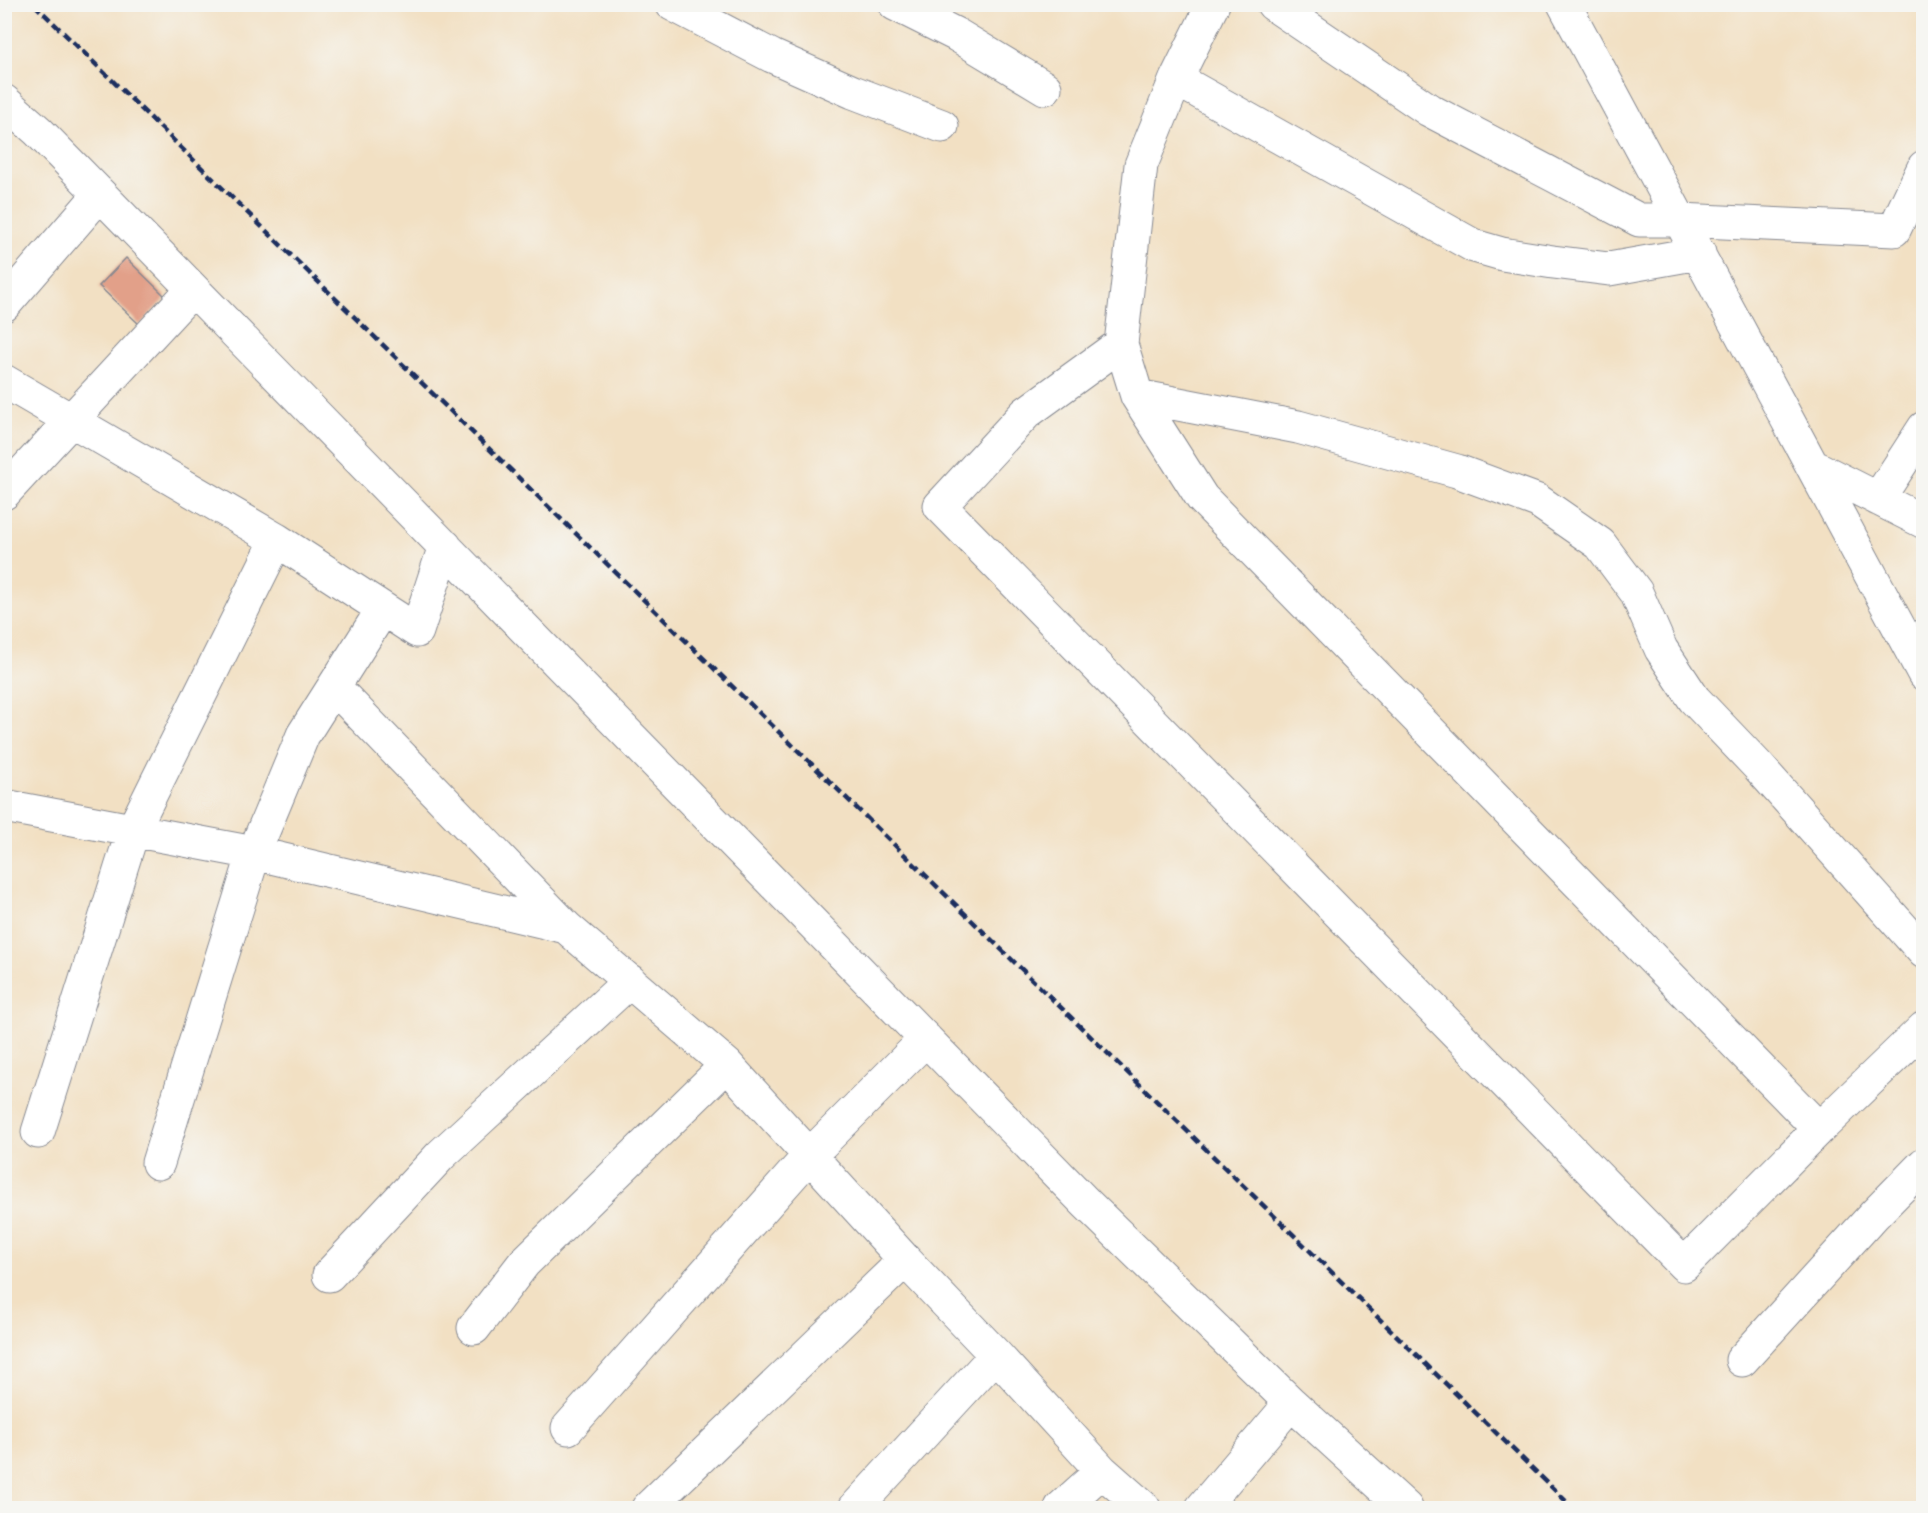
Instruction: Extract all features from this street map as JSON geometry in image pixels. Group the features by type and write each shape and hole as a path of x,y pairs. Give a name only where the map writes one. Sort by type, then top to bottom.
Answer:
{"street":[{"path":"672,4 782,60 853,92 942,126"},
{"path":"895,4 957,35 1045,88"},
{"path":"1213,4 1176,80 1141,165 1121,344 1137,396 1202,498 1819,1129"},
{"path":"1273,4 1429,110 1639,220 1894,230 1923,167"},
{"path":"1564,4 1923,674"},
{"path":"1176,80 1474,246 1502,254 1543,261 1609,269 1698,253"},
{"path":"4,101 38,131 100,194 1087,1204 1291,1403 1406,1509"},
{"path":"4,305 100,194"},
{"path":"4,493 193,289"},
{"path":"1121,344 1026,413 940,506 1684,1265 1923,1028"},
{"path":"4,381 277,540 417,631 445,546"},
{"path":"1137,396 1298,427 1457,471 1538,501 1600,544 1636,592 1660,649 1694,699 1758,766 1923,952"},
{"path":"1878,499 1923,428"},
{"path":"1813,466 1923,522"},
{"path":"38,1132 133,830 277,540"},
{"path":"158,1163 254,853 303,735 383,609"},
{"path":"334,687 566,927 727,1065 1102,1471 1144,1509"},
{"path":"4,806 254,853 566,927"},
{"path":"329,1275 441,1155 630,981"},
{"path":"568,1428 809,1156 926,1039"},
{"path":"474,1328 524,1263 727,1065"},
{"path":"1742,1360 1923,1164"},
{"path":"648,1509 905,1260"},
{"path":"855,1509 996,1355"},
{"path":"1202,1509 1291,1403"},
{"path":"1061,1509 1102,1471"}],"building":[{"path":"126,258 166,297 140,325 99,286"}],"railway":[{"path":"34,4 1573,1508"}]}
